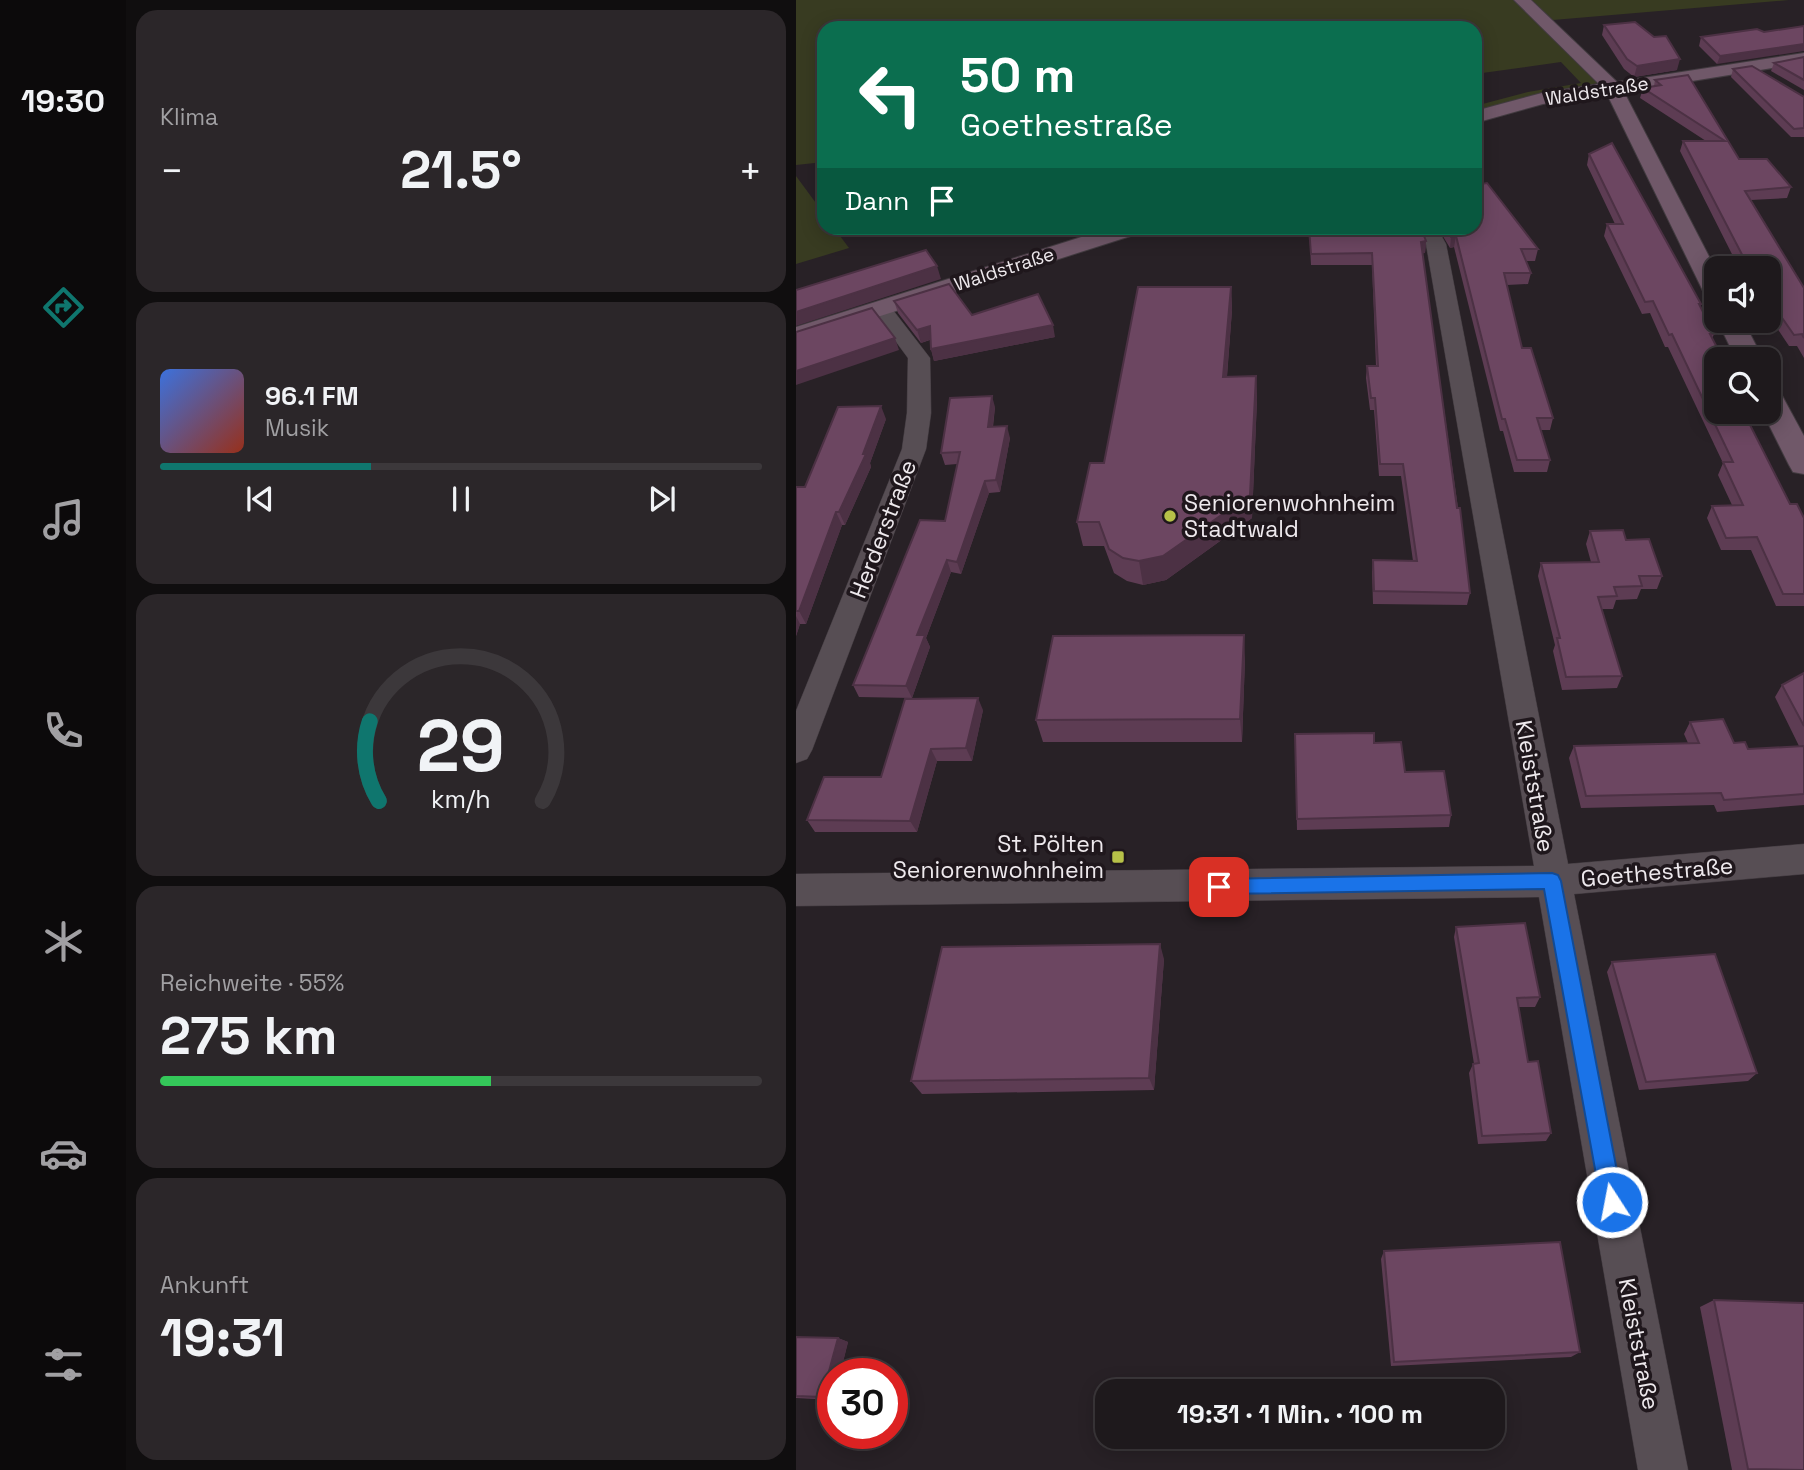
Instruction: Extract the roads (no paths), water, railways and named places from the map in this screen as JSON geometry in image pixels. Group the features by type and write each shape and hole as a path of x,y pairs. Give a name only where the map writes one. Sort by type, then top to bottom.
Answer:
{"street":[{"path":"1522,0 1613,88 1704,269"},
{"name":"Waldstraße","path":"1482,115 1511,106 1804,58"},
{"path":"1752,67 1770,78"},
{"name":"Waldstraße","path":"796,335 1110,235"},
{"name":"Kleiststraße","path":"1432,235 1436,244 1663,1470"},
{"name":"Herderstraße","path":"796,750 914,449 919,413 919,358 882,309"},
{"path":"1781,420 1804,465"},
{"name":"Goethestraße","path":"796,890 1552,881 1804,859"}],"place":[{"name":"Seniorenwohnheim Stadtwald","path":"1170,516"},
{"name":"St. Pölten Seniorenwohnheim","path":"1118,857"}]}
